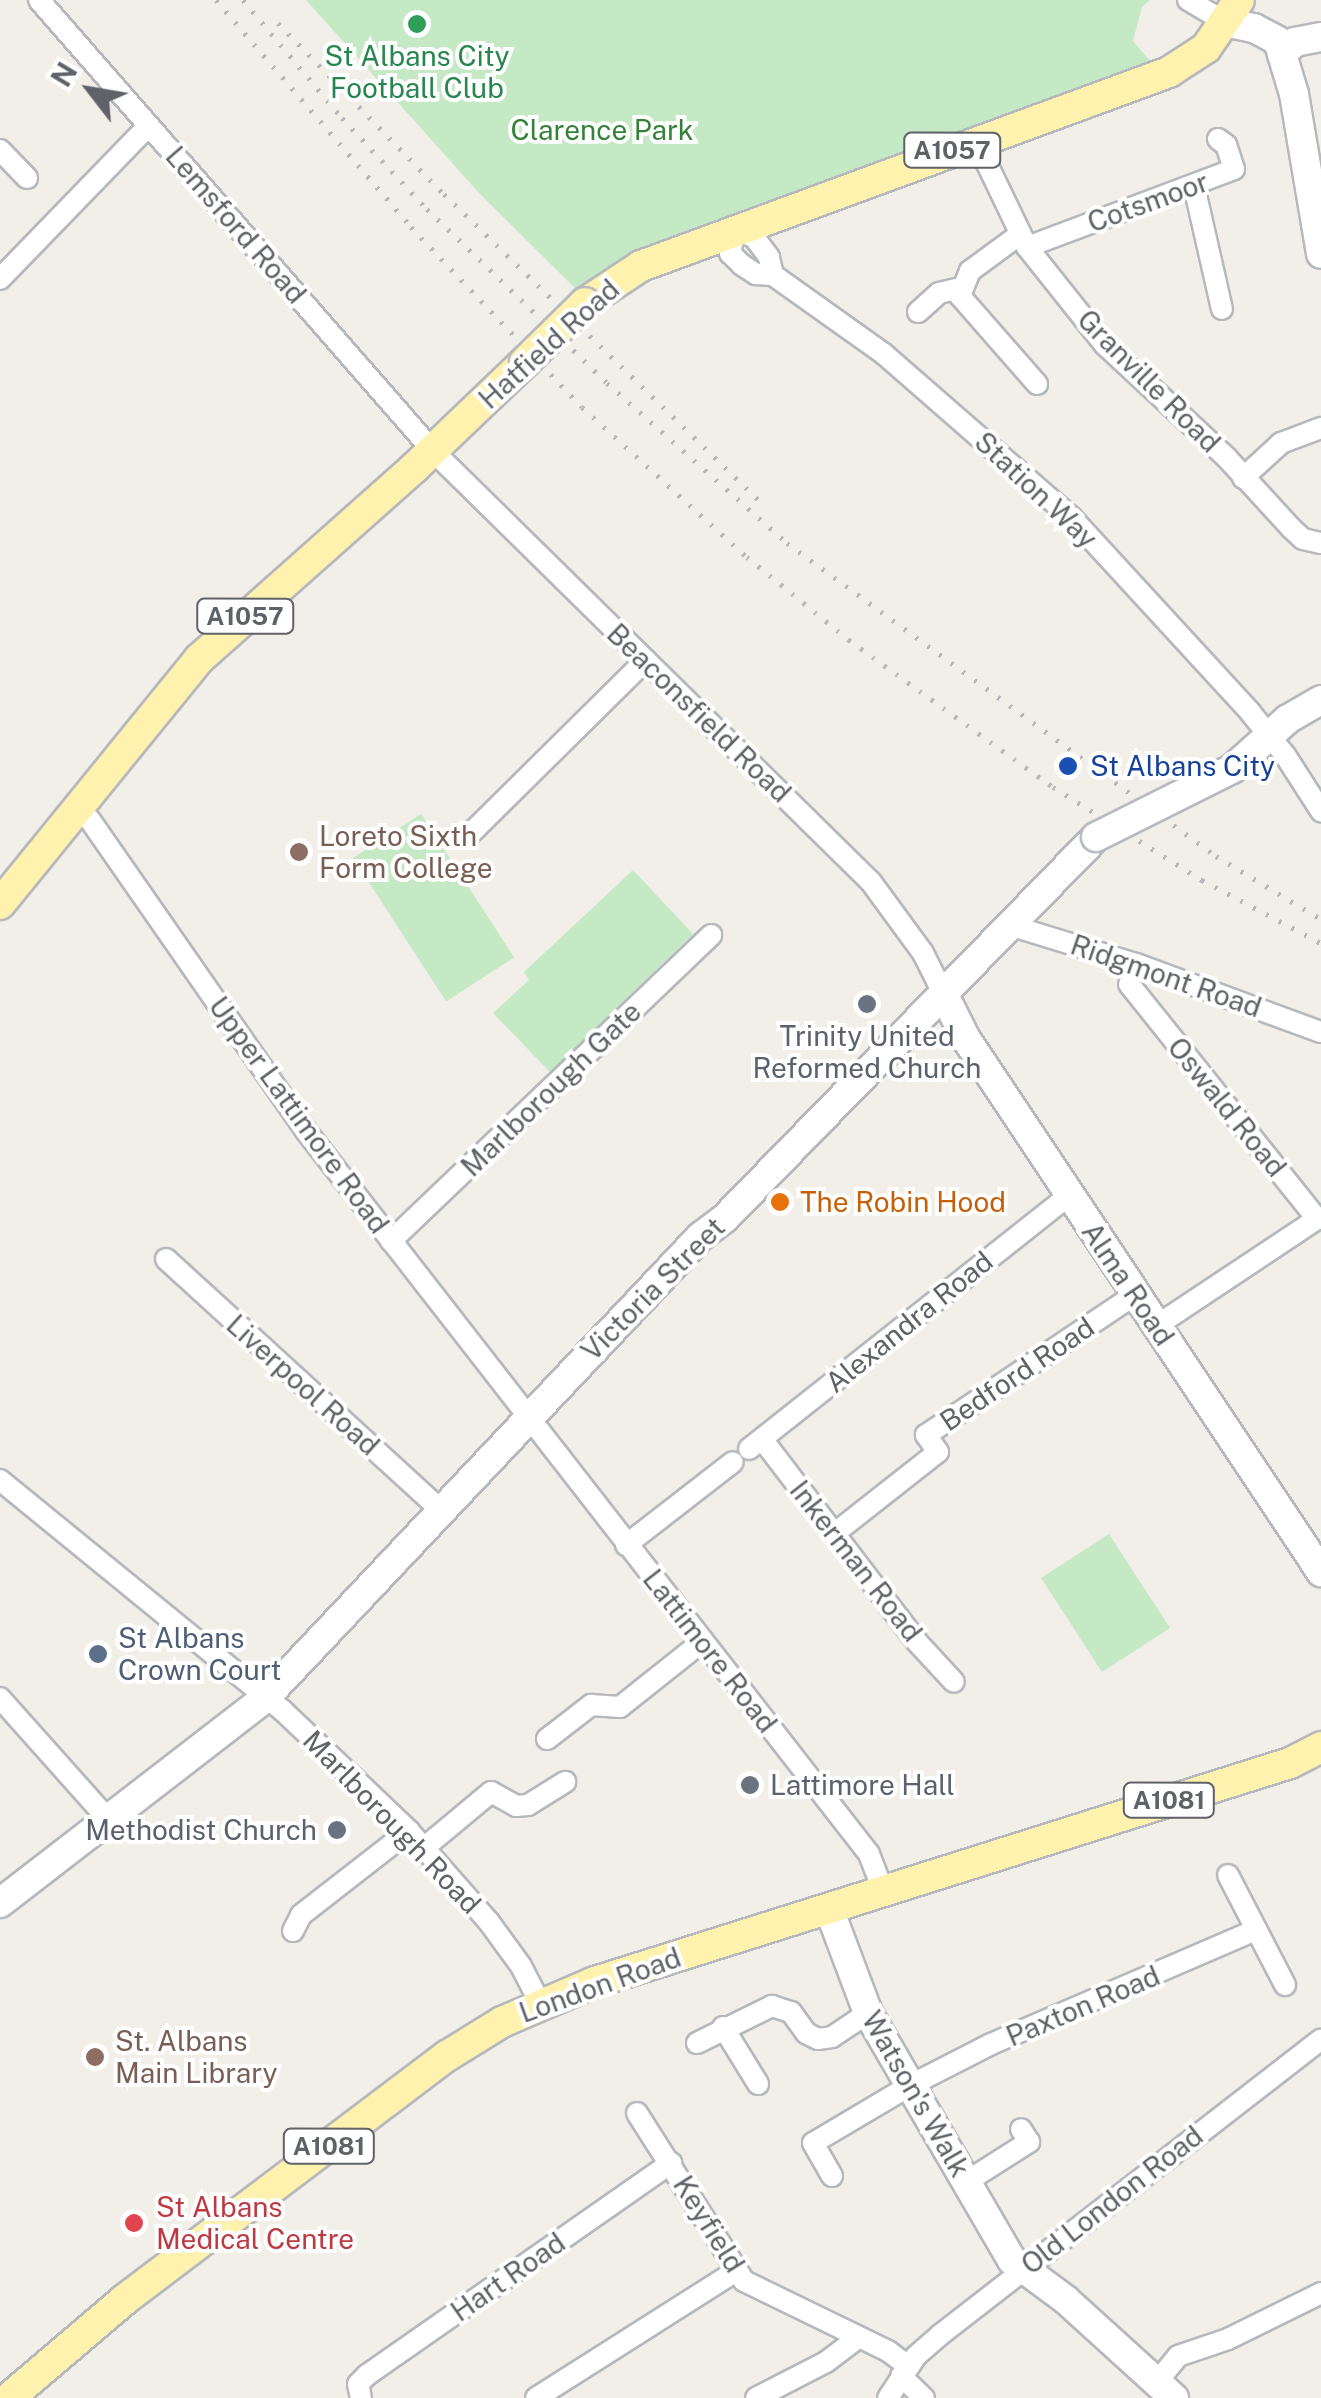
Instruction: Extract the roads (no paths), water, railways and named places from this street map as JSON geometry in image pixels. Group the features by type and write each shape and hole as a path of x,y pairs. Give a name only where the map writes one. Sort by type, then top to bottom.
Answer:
{"main road":[{"path":"1232,11 1278,41 1321,254"},
{"name":"Hatfield Road","path":"0,904 208,650 433,451 585,303 641,266 1169,72 1201,53 1232,11"},
{"path":"1282,54 1295,42 1321,37"},
{"name":"Victoria Street","path":"0,1903 266,1698 528,1416 1096,837 1232,768 1321,700"},
{"name":"Alma Road","path":"943,993 960,1030 1321,1572"},
{"name":"London Road","path":"10,2398 124,2300 447,2056 540,2004 594,1982 1290,1762 1321,1747"},
{"name":"London Road","path":"1290,1762 1306,1765 1321,1760"},
{"name":"Watson's Walk","path":"829,1909 868,2013 1012,2260 1166,2390"}],"street":[{"name":"Lemsford Road","path":"39,0 433,451"},
{"path":"1188,0 1232,11"},
{"path":"0,279 149,125"},
{"name":"Cotsmoor","path":"918,312 939,293 960,288 970,271 1023,241 1234,170 1226,145 1218,139"},
{"name":"Granville Road","path":"976,141 1023,241 1106,344 1303,539 1321,543"},
{"path":"0,150 27,178"},
{"path":"1194,186 1222,309"},
{"name":"Station Way","path":"735,230 730,253 756,274 773,274 884,354 1072,517 1271,737 1321,811"},
{"path":"960,288 967,304 1038,384"},
{"path":"1243,478 1281,442 1321,428"},
{"name":"Beaconsfield Road","path":"433,451 870,882 924,952 943,993"},
{"path":"466,838 646,660"},
{"name":"Upper Lattimore Road","path":"78,809 90,820 306,1132 528,1416"},
{"name":"Ridgmont Road","path":"1009,925 1136,964 1321,1032"},
{"name":"Marlborough Gate","path":"390,1241 710,935"},
{"name":"Oswald Road","path":"1129,984 1317,1220 1156,1326"},
{"name":"Alexandra Road","path":"626,1545 1069,1196"},
{"name":"Liverpool Road","path":"166,1259 441,1510"},
{"name":"Bedford Road","path":"835,1533 938,1452 926,1435 1134,1295"},
{"name":"Lattimore Road","path":"528,1416 870,1854 883,1890"},
{"name":"Inkerman Road","path":"748,1450 835,1533 917,1642 954,1682"},
{"name":"Marlborough Road","path":"0,1480 266,1698 409,1831 500,1937 540,2004"},
{"path":"547,1739 592,1706 620,1707 703,1642"},
{"path":"0,1698 107,1818"},
{"path":"425,1848 491,1792 516,1806 528,1806 565,1782"},
{"path":"292,1931 301,1914 409,1831"},
{"path":"1228,1875 1285,1985"},
{"name":"Paxton Road","path":"832,2176 813,2142 911,2085 992,2044 1256,1930"},
{"path":"697,2043 772,2006 790,2012 806,2032 825,2039 868,2013"},
{"path":"723,2027 758,2084"},
{"name":"Old London Road","path":"904,2371 1024,2267 1321,2039"},
{"name":"Keyfield","path":"637,2114 736,2271 754,2289 888,2351 924,2398"},
{"path":"966,2182 1028,2142 1021,2128"},
{"name":"Hart Road","path":"361,2398 358,2384 366,2375 671,2163"},
{"path":"536,2398 736,2271"},
{"path":"1166,2390 1178,2356 1228,2339 1321,2293"},
{"path":"756,2398 826,2362 858,2339"},
{"path":"888,2398 904,2371"}],"railway":[{"path":"216,0 411,227 582,407 747,557 849,640 1053,787 1202,880 1321,943"},
{"path":"243,0 342,118 427,209 607,383 787,543 1216,856 1321,919"},
{"path":"278,23 444,194 764,505"}],"place":[{"name":"St Albans City Football Club","path":"417,24"},
{"name":"St Albans City","path":"1068,766"},
{"name":"Loreto Sixth Form College","path":"299,852"},
{"name":"Trinity United Reformed Church","path":"867,1004"},
{"name":"The Robin Hood","path":"780,1202"},
{"name":"St Albans Crown Court","path":"98,1654"},
{"name":"Lattimore Hall","path":"750,1785"},
{"name":"Methodist Church","path":"337,1830"},
{"name":"St. Albans Main Library","path":"95,2057"},
{"name":"St Albans Medical Centre","path":"134,2223"}],"park label":[{"name":"Clarence Park","path":"602,130"}]}
